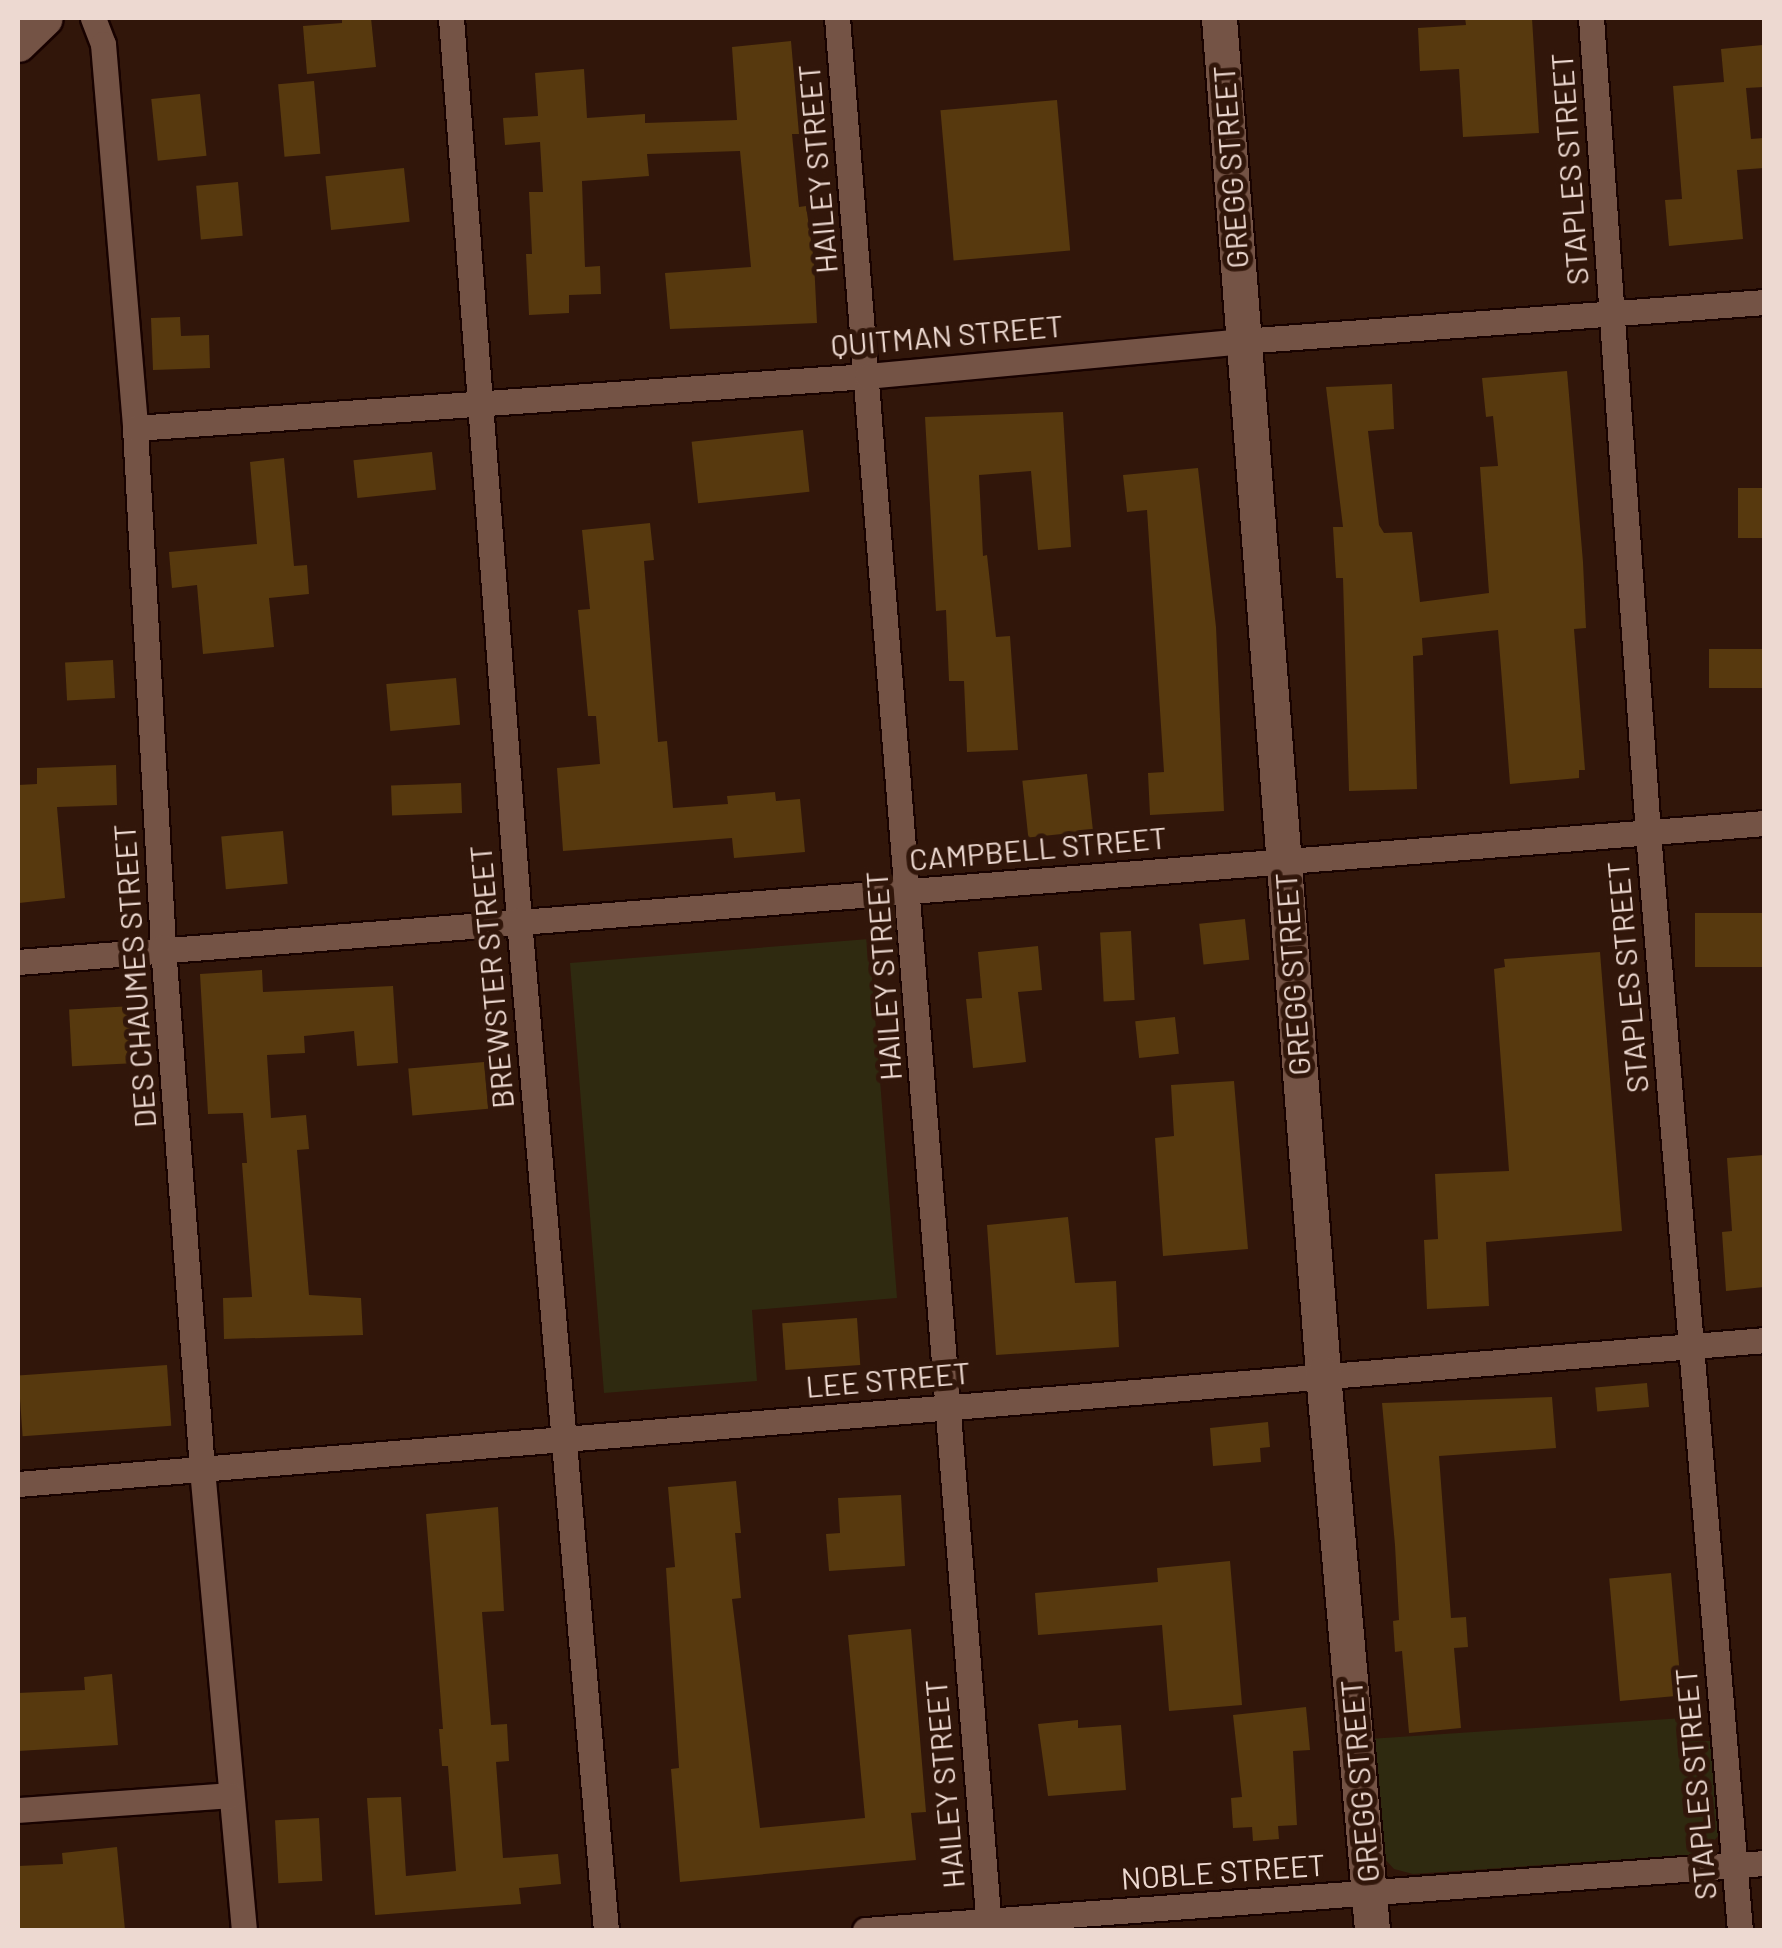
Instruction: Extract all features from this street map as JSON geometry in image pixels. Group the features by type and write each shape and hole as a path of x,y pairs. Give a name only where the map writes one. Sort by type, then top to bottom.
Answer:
{"street":[{"path":"18,44 45,18"},
{"name":"DES CHAUMES STREET","path":"94,18 103,44 135,428 163,947 202,1470 244,1930"},
{"name":"BREWSTER STREET","path":"452,18 519,920 606,1930"},
{"name":"HAILEY STREET","path":"837,18 910,892 988,1926"},
{"name":"GREGG STREET","path":"1219,18 1323,1374 1372,1930"},
{"name":"STAPLES STREET","path":"1591,18 1648,833 1740,1930"},
{"name":"QUITMAN STREET","path":"135,428 866,376 1242,342 1764,302"},
{"name":"CAMPBELL STREET","path":"18,962 163,947 1764,823"},
{"name":"LEE STREET","path":"18,1484 1764,1340"},
{"path":"18,1810 230,1795"},
{"name":"NOBLE STREET","path":"865,1930 988,1926 1369,1892 1764,1864"}],"shaded area":[{"path":"869,939 897,1298 752,1310 757,1381 604,1393 570,963"},
{"path":"1698,1717 1699,1741 1711,1741 1718,1836 1703,1854 1413,1874 1394,1869 1381,1855 1369,1739"}],"building":[{"path":"342,18 371,18 376,67 307,74 303,26 342,23"},
{"path":"1465,18 1532,18 1539,133 1463,137 1459,69 1420,71 1418,28 1466,25"},
{"path":"791,41 799,134 792,134 799,207 806,206 814,261 817,323 670,329 665,273 751,267 740,151 647,154 649,176 582,181 585,267 600,266 601,294 569,295 569,313 529,315 529,192 543,192 540,142 505,145 503,118 538,116 535,73 584,69 587,118 645,114 645,123 737,120 732,47"},
{"path":"1763,45 1764,87 1746,88 1751,139 1764,138 1764,168 1737,170 1743,239 1669,246 1665,200 1682,199 1673,86 1724,82 1721,49"},
{"path":"314,81 320,154 284,157 278,84"},
{"path":"200,94 206,156 158,161 151,99"},
{"path":"1057,100 1070,250 954,261 940,110"},
{"path":"404,168 410,222 331,230 325,176"},
{"path":"238,182 243,236 201,239 196,186"},
{"path":"180,317 181,336 209,335 210,368 153,370 151,318"},
{"path":"1567,371 1586,628 1574,629 1585,770 1579,770 1579,778 1510,784 1498,630 1422,638 1423,655 1413,656 1417,789 1349,791 1343,578 1336,578 1333,527 1343,527 1326,387 1392,384 1394,429 1368,431 1379,525 1384,533 1412,532 1420,602 1489,593 1480,467 1498,466 1493,416 1486,417 1482,378"},
{"path":"1063,412 1071,547 1038,550 1031,471 979,475 983,556 987,555 996,637 1010,636 1018,750 967,752 964,681 949,681 946,610 936,611 925,417"},
{"path":"803,430 809,492 698,503 692,442"},
{"path":"432,452 436,490 357,498 353,460"},
{"path":"284,458 294,566 307,565 309,594 269,598 274,647 203,654 197,585 172,588 169,552 257,544 250,462"},
{"path":"1198,468 1216,627 1224,811 1150,815 1148,773 1164,772 1147,510 1127,512 1123,475"},
{"path":"1738,488 1764,488 1764,538 1738,538"},
{"path":"650,523 654,560 644,561 658,742 667,741 673,808 728,804 727,796 775,792 776,801 800,799 805,852 734,858 732,838 563,851 557,768 600,764 596,716 588,716 578,610 590,609 582,530"},
{"path":"1709,649 1764,649 1764,688 1709,688"},
{"path":"113,660 115,698 67,700 65,663"},
{"path":"456,678 460,725 390,731 386,684"},
{"path":"116,765 117,805 57,807 65,898 19,903 18,785 37,784 37,768"},
{"path":"1087,774 1093,831 1028,837 1022,781"},
{"path":"461,783 462,813 392,815 391,785"},
{"path":"283,831 288,884 226,889 221,836"},
{"path":"1695,913 1764,913 1764,967 1695,967"},
{"path":"1245,919 1249,960 1204,965 1199,924"},
{"path":"1131,931 1135,1000 1104,1002 1100,933"},
{"path":"1038,946 1042,990 1018,992 1026,1062 973,1068 966,999 982,998 978,952"},
{"path":"1600,952 1622,1231 1486,1242 1489,1306 1427,1309 1424,1240 1438,1239 1435,1174 1509,1171 1494,969 1505,967 1504,959"},
{"path":"262,970 263,992 393,986 398,1063 357,1066 354,1031 304,1036 305,1053 267,1055 271,1118 306,1115 309,1149 297,1150 309,1295 361,1298 363,1335 224,1339 223,1298 252,1297 242,1163 247,1163 243,1113 208,1114 200,974"},
{"path":"134,1006 137,1063 72,1066 69,1009"},
{"path":"1175,1017 1179,1054 1139,1058 1135,1021"},
{"path":"484,1062 488,1109 412,1115 408,1069"},
{"path":"1234,1081 1248,1249 1163,1256 1155,1138 1174,1136 1171,1085"},
{"path":"1764,1155 1764,1287 1726,1291 1722,1232 1732,1231 1727,1158"},
{"path":"1068,1217 1075,1283 1116,1281 1119,1347 996,1355 987,1225"},
{"path":"857,1318 860,1365 785,1370 782,1323"},
{"path":"167,1365 171,1426 23,1436 18,1375"},
{"path":"1647,1383 1649,1407 1597,1411 1595,1388"},
{"path":"1552,1397 1556,1448 1439,1456 1451,1618 1466,1617 1468,1647 1454,1648 1461,1728 1409,1733 1402,1651 1395,1652 1393,1621 1399,1620 1382,1403"},
{"path":"1268,1422 1270,1447 1260,1448 1261,1462 1213,1466 1210,1428"},
{"path":"736,1481 741,1533 735,1533 741,1598 732,1599 760,1828 865,1818 848,1635 911,1629 926,1812 911,1813 916,1860 680,1882 671,1769 679,1768 666,1568 675,1567 668,1487"},
{"path":"901,1495 905,1566 829,1571 826,1534 840,1533 838,1498"},
{"path":"498,1507 504,1611 482,1612 491,1725 507,1724 509,1761 496,1762 503,1858 558,1854 561,1884 519,1888 521,1904 375,1915 367,1798 401,1797 406,1876 456,1871 448,1766 442,1766 439,1729 443,1729 426,1514"},
{"path":"1230,1561 1242,1705 1169,1711 1162,1625 1038,1635 1035,1593 1158,1582 1157,1568"},
{"path":"1671,1573 1682,1696 1620,1701 1609,1578"},
{"path":"112,1674 118,1745 18,1751 18,1693 85,1690 84,1677"},
{"path":"1306,1707 1310,1750 1293,1751 1297,1825 1278,1826 1279,1839 1253,1841 1252,1827 1233,1828 1231,1798 1242,1797 1233,1715"},
{"path":"1078,1720 1078,1728 1121,1725 1126,1790 1048,1796 1038,1724"},
{"path":"319,1818 322,1881 278,1883 275,1820"},
{"path":"117,1847 125,1930 20,1930 18,1866 63,1864 62,1853"}]}
